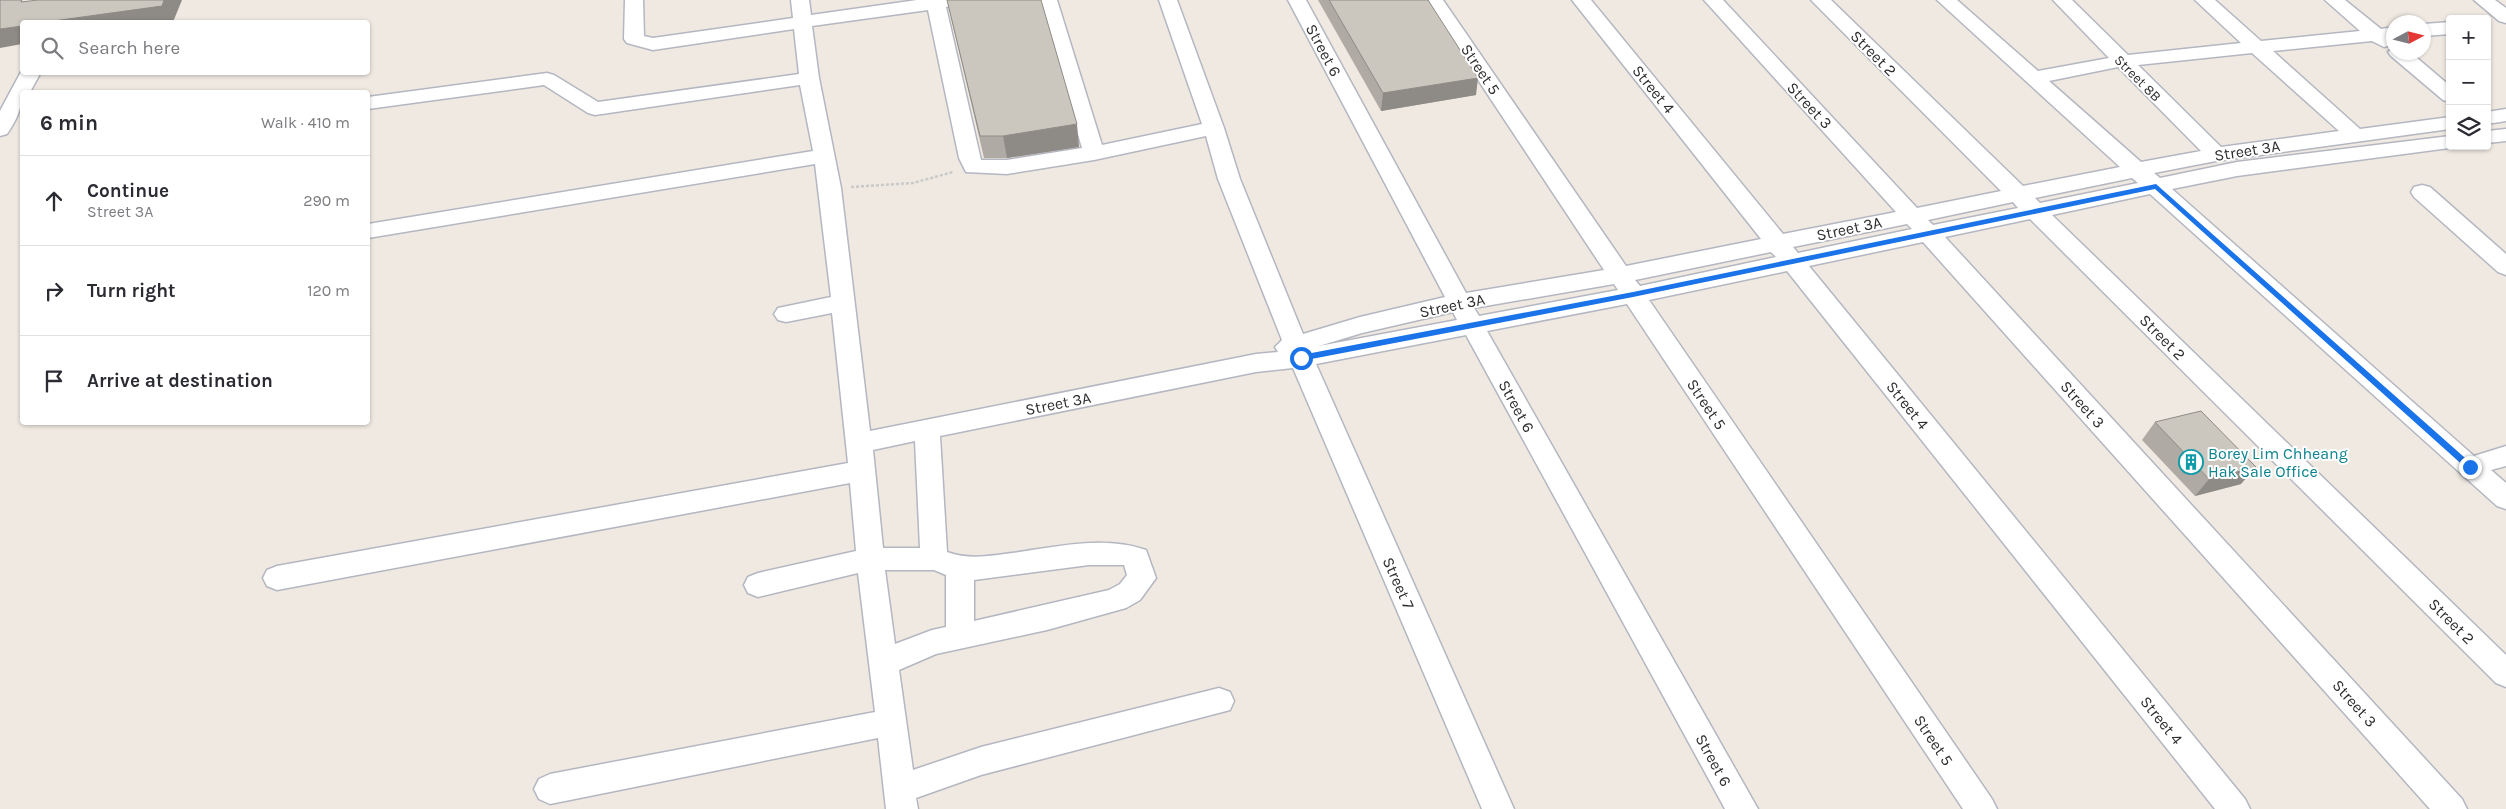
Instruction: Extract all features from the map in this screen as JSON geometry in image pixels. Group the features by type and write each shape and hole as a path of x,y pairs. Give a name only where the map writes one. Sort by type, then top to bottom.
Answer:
{"street":[{"path":"634,0 634,38 653,44 801,12 942,1 968,158 973,167 1007,167 1094,153 1214,128"},
{"path":"1048,0 1094,153"},
{"name":"Street 7","path":"1168,0 1214,128 1229,179 1299,350 1498,809"},
{"name":"Street 6","path":"1297,0 1459,302 1742,809"},
{"name":"Street 5","path":"1434,0 1981,809"},
{"name":"Street 4","path":"1581,0 2234,809"},
{"name":"Street 3","path":"1713,0 1912,215 2451,809"},
{"name":"Street 2","path":"1820,0 2506,674"},
{"path":"1946,0 2506,499"},
{"name":"Street 8B","path":"2062,0 2216,154"},
{"path":"2204,0 2256,47 2348,142"},
{"path":"2334,0 2385,34"},
{"path":"2492,8 2506,17"},
{"path":"2492,8 2506,22"},
{"path":"801,12 809,78 830,188 870,559 901,799 981,761 1219,701"},
{"path":"2431,29 2446,28"},
{"path":"2033,78 2121,61 2385,34"},
{"path":"2407,60 2446,93"},
{"path":"21,90 29,75"},
{"path":"370,103 547,79 595,109 809,78"},
{"path":"0,130 20,93"},
{"path":"2491,117 2506,115"},
{"name":"Street 3A","path":"1299,350 1472,325 1627,285 1785,252 1928,233 2237,169 2269,165 2348,142 2446,123"},
{"path":"2491,137 2506,135"},
{"name":"Street 3A","path":"1785,252 1912,215 2250,148 2348,142 2446,142"},
{"path":"2250,148 2269,165"},
{"path":"370,231 824,156"},
{"path":"2422,192 2506,267"},
{"name":"Street 3A","path":"859,443 1256,363 1459,302 1627,285"},
{"path":"786,314 843,303"},
{"path":"927,429 934,559"},
{"path":"2470,467 2506,456"},
{"path":"277,578 862,471"},
{"path":"758,585 870,559 934,559 960,568 980,569 1089,554 1125,554 1136,558 1142,578 1130,592 1116,600 1048,618 932,642 883,663"},
{"path":"960,568 960,636"},
{"path":"550,789 891,722"}],"path":[{"path":"830,188 913,183 973,167"}],"building":[{"path":"0,0 22,0 21,2 38,0 164,0 162,6 60,20 20,20 20,26 0,29"},
{"path":"947,0 1041,0 1077,124 1003,136 980,136"},
{"path":"1329,0 1428,0 1478,78 1383,93"},
{"path":"2201,411 2256,467 2209,479 2155,422"}],"place":[{"name":"Borey Lim Chheang Hak Sale Office","path":"2191,462"}],"route":[{"path":"1301,358 1633,294 2156,186 2470,467"}]}
